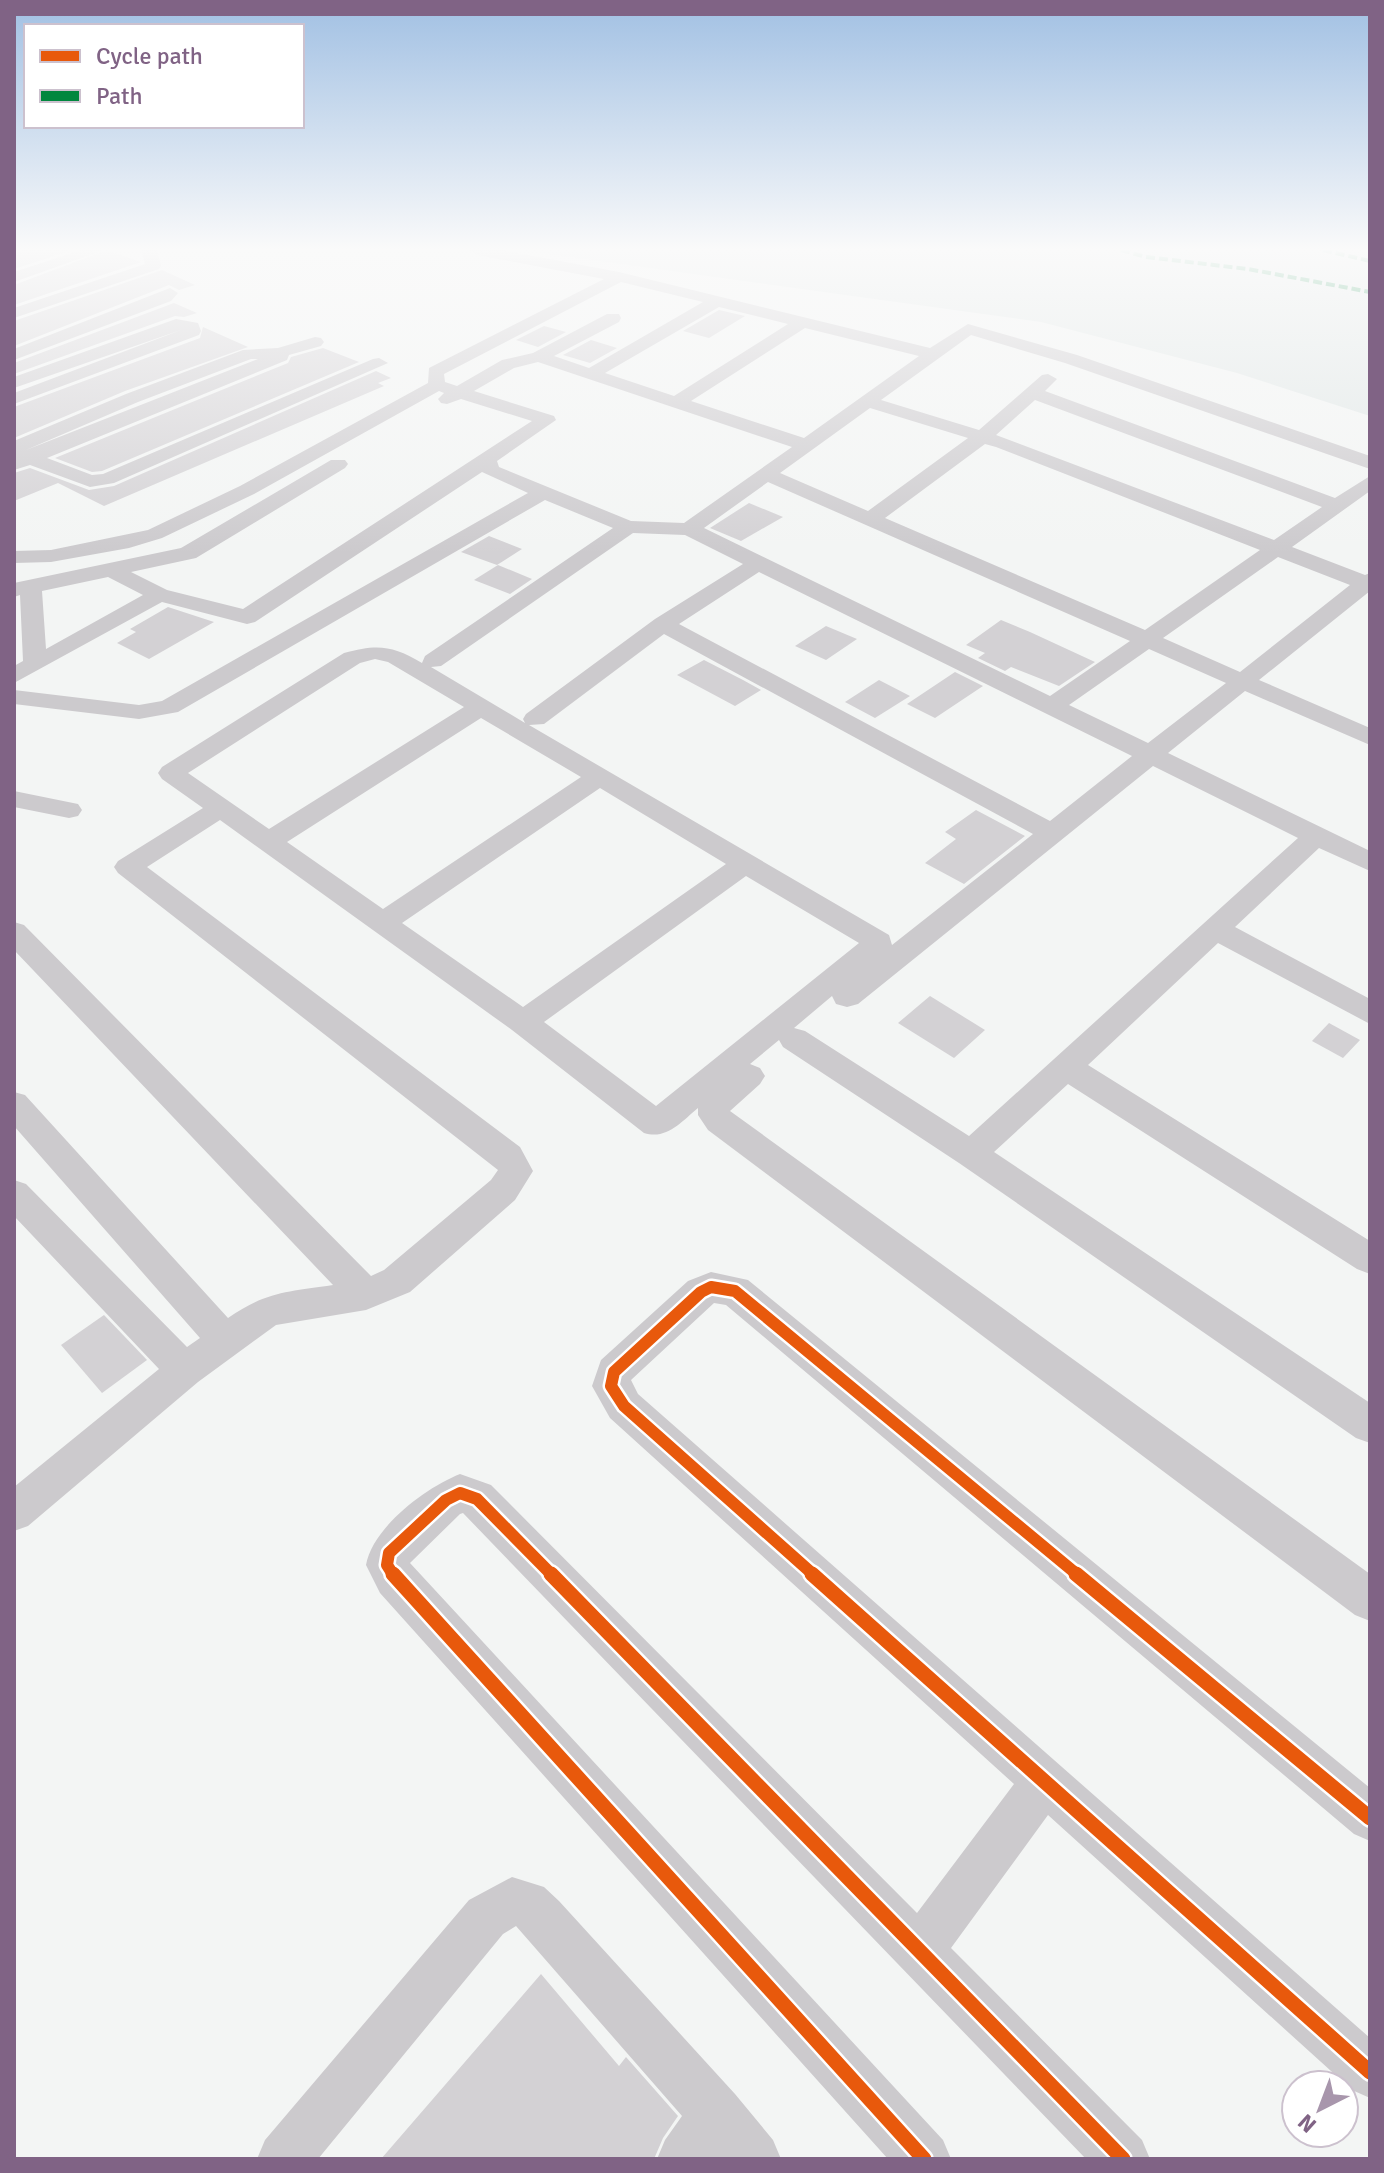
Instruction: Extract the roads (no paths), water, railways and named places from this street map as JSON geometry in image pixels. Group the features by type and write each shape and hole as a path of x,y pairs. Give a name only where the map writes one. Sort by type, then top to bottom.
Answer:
{"street":[{"path":"14,383 101,351"},
{"path":"14,399 140,351"},
{"path":"17,455 132,398 249,354 284,351"},
{"path":"112,570 152,590 247,617 547,420 447,389 435,372 476,351"},
{"path":"14,557 51,556 129,542 166,530 447,389 508,364 553,351"},
{"path":"590,374 630,351"},
{"path":"678,401 756,351"},
{"path":"922,351 932,354"},
{"path":"689,529 936,351"},
{"path":"1045,351 1370,463"},
{"path":"17,455 154,406 281,356 279,353"},
{"path":"539,357 806,445"},
{"path":"871,518 983,436 1071,359"},
{"path":"17,455 90,481 107,479 379,363"},
{"path":"59,367 218,431"},
{"path":"14,676 152,590 188,553 447,389"},
{"path":"1033,393 1336,505"},
{"path":"869,402 983,436 1368,581"},
{"path":"486,458 491,471 628,527 689,529 1370,862"},
{"path":"767,474 1370,737"},
{"path":"1051,707 1370,482"},
{"path":"14,697 139,712 169,707 542,494"},
{"path":"433,661 628,527"},
{"path":"35,664 23,589 188,553"},
{"path":"535,719 663,624 760,562"},
{"path":"1368,581 794,1039 717,1102 714,1115 1370,1600"},
{"path":"663,624 1052,833"},
{"path":"375,652 396,657 481,707 746,863 879,942 656,1124 523,1022 171,773 363,654 375,652"},
{"path":"269,841 481,707"},
{"path":"383,922 599,777"},
{"path":"14,799 69,810"},
{"path":"14,1512 185,1370 267,1311 366,1295 397,1281 503,1190 516,1171 514,1163 128,867 221,808"},
{"path":"971,1154 1316,836"},
{"path":"523,1022 746,863"},
{"path":"1215,929 1370,1013"},
{"path":"14,932 366,1295"},
{"path":"794,1039 971,1154 1370,1425"},
{"path":"1066,1067 1370,1259"},
{"path":"14,1104 225,1340"},
{"path":"14,1194 185,1370"},
{"path":"1370,1818 744,1297 723,1287 711,1287 701,1292 614,1372 611,1386 615,1396 1370,2072"},
{"path":"924,2159 395,1578 387,1565 389,1553 446,1500 460,1493 470,1494 1123,2159"},
{"path":"919,1951 1044,1781"},
{"path":"284,2159 486,1917 512,1901 527,1904 542,1918 754,2159"},
{"path":"684,2159 716,2113"}]}
